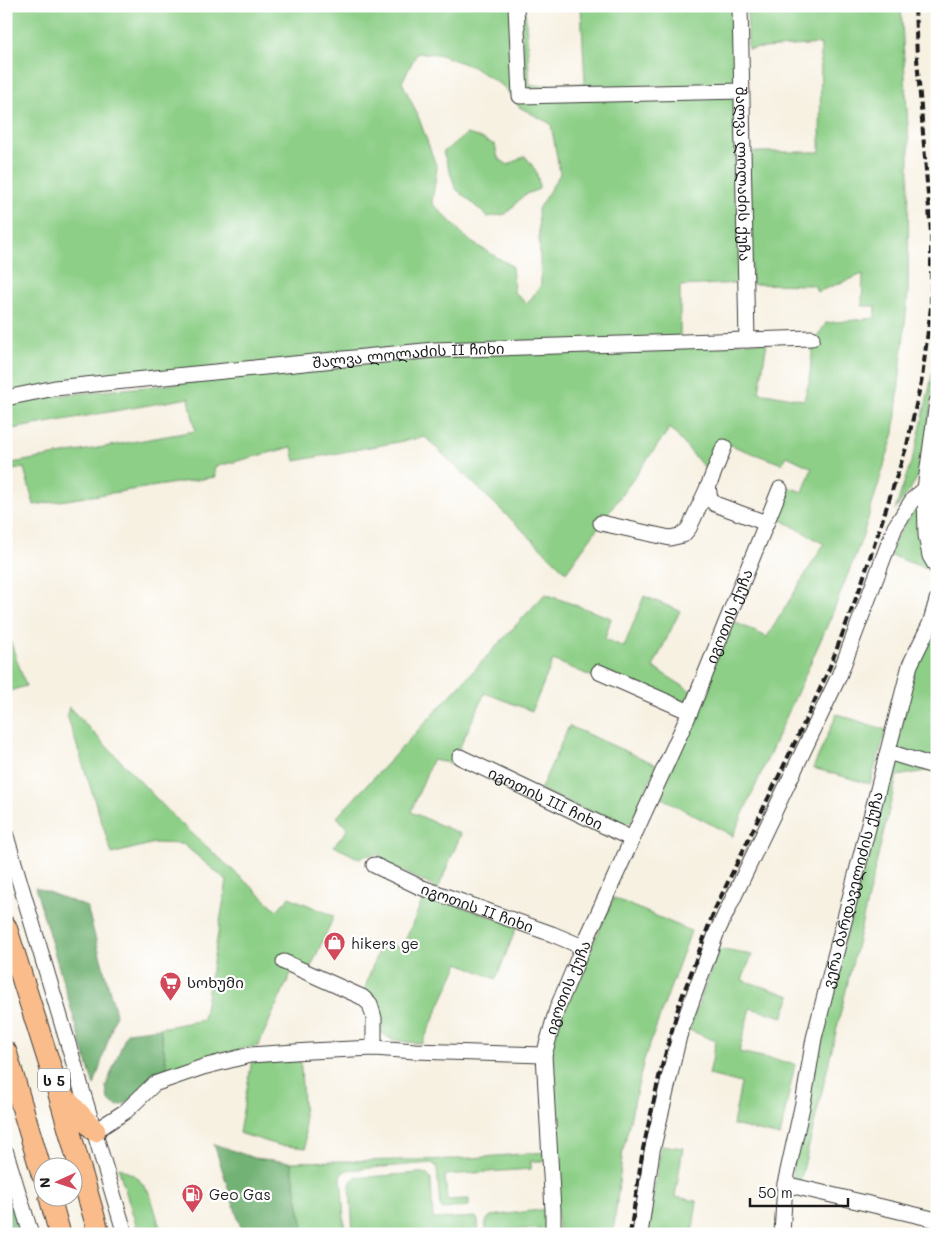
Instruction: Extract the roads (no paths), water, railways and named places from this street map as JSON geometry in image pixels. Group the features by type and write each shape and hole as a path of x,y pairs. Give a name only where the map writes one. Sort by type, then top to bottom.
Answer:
{"highway":[{"name":"ს 5","path":"6,927 58,1091 99,1234"},
{"name":"ს 5","path":"6,1052 37,1158"},
{"path":"58,1091 95,1131"},
{"path":"53,1208 60,1234"}],"street":[{"path":"516,6 520,96 742,91"},
{"name":"შალვა ლოლაძის ქუჩა","path":"740,6 747,340"},
{"name":"შალვა ლოლაძის II ჩიხი","path":"6,398 56,388 434,350 812,338"},
{"path":"937,402 925,489 926,535 930,556 937,568"},
{"path":"601,524 670,538 683,535 690,528 724,447"},
{"path":"708,487 710,499 715,504 766,523"},
{"name":"იგოთის ქუჩა","path":"95,1131 126,1111 154,1084 203,1067 250,1055 374,1048 415,1052 544,1055 557,1009 583,947 690,712 780,489"},
{"path":"640,1234 652,1151 679,1036 716,934 839,676 895,527 913,499 925,489"},
{"name":"ვერა ბარდაველიძის ქუჩა","path":"782,1234 785,1184 804,1098 814,1038 910,665 930,624 937,600"},
{"path":"598,672 690,712"},
{"path":"888,752 937,768"},
{"name":"იგოთის III ჩიხი","path":"460,757 632,839"},
{"path":"6,836 125,1234"},
{"name":"იგოთის II ჩიხი","path":"374,866 420,887 583,947"},
{"path":"284,962 362,997 370,1004 374,1018 374,1048"},
{"path":"544,1055 553,1234"},
{"path":"6,1153 31,1234"},
{"path":"785,1184 937,1220"}],"railway":[{"path":"630,1234 643,1149 659,1077 679,1005 714,911 829,669 860,588 907,445 922,378 931,307 931,233 917,58 915,6"}],"place":[{"name":"hikers ge","path":"335,962"},
{"name":"სოხუმი","path":"171,1001"},
{"name":"Geo Gas","path":"193,1213"}]}
